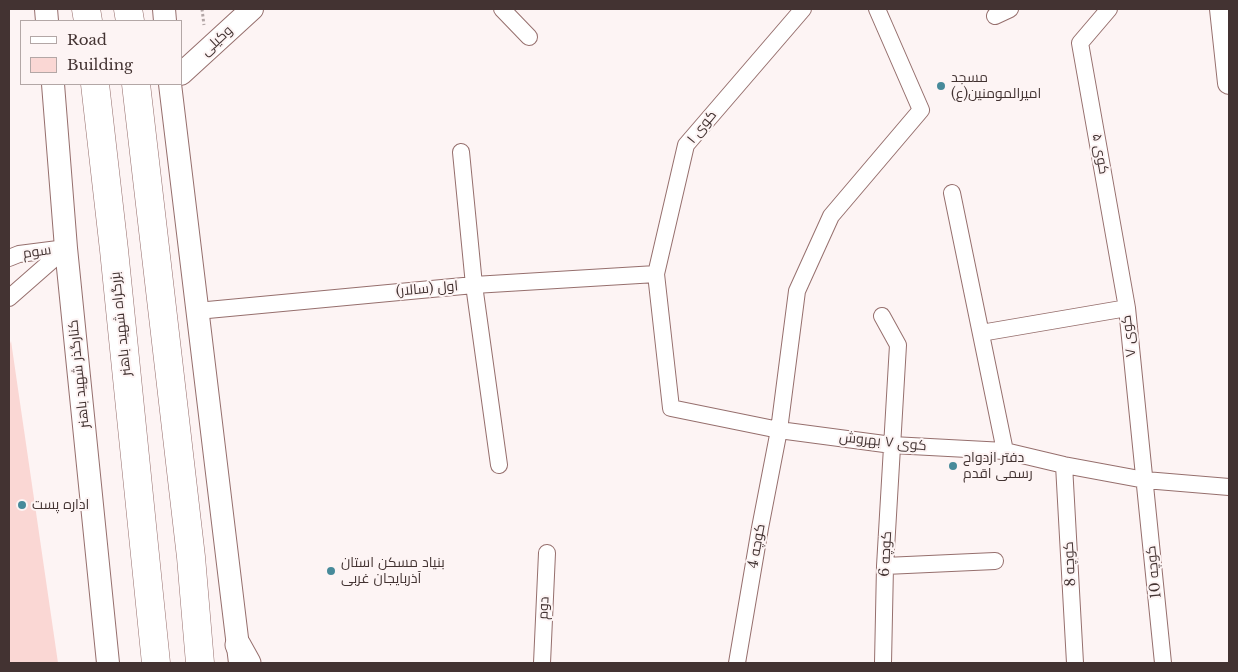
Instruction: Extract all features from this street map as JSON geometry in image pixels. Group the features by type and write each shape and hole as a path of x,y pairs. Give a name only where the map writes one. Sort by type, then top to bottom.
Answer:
{"highway":[{"name":"بزرگراه شهید باهنر","path":"95,85 156,663"},
{"path":"136,85 191,557 200,663"}],"main road":[{"name":"وکیلی","path":"182,73 252,9"},
{"path":"1221,9 1228,70"},
{"name":"کنارگذر شهید باهنر","path":"53,85 66,248 108,663"},
{"path":"170,85 239,659"}],"street":[{"path":"502,9 529,37"},
{"name":"کوی ۱","path":"656,274 686,145 803,9"},
{"name":"کوچه 4","path":"737,663 760,528 780,430 798,292 831,216 921,110 877,9"},
{"path":"995,16 1010,9"},
{"name":"کوی ۵","path":"1109,9 1080,43 1127,308"},
{"path":"460,152 474,285 499,465"},
{"path":"952,193 1005,451"},
{"path":"9,298 66,248"},
{"name":"سوم","path":"9,258 19,254 66,248"},
{"name":"اول (سالار)","path":"197,311 474,285 656,274"},
{"name":"کوی ۷ بهروش","path":"656,274 670,408 780,430 892,445 1005,451 1064,465 1145,480 1229,487"},
{"name":"کوی ۷","path":"981,333 1127,308 1145,480"},
{"name":"کوچه 6","path":"882,316 898,345 885,566 883,663"},
{"name":"کوچه 8","path":"1064,465 1075,663"},
{"name":"کوچه 10","path":"1145,480 1163,663"},
{"name":"دوم","path":"542,663 547,553"},
{"path":"885,566 995,561"}],"building":[{"name":"اداره پست","path":"11,341 58,663 9,663 9,347"}],"place":[{"name":"مسجد امیرالمومنین(ع)","path":"941,86"},
{"name":"دفتر ازدواح رسمی اقدم","path":"953,466"},
{"name":"اداره پست","path":"22,505"},
{"name":"بنیاد مسکن استان آذربایجان غربی","path":"331,571"}]}
